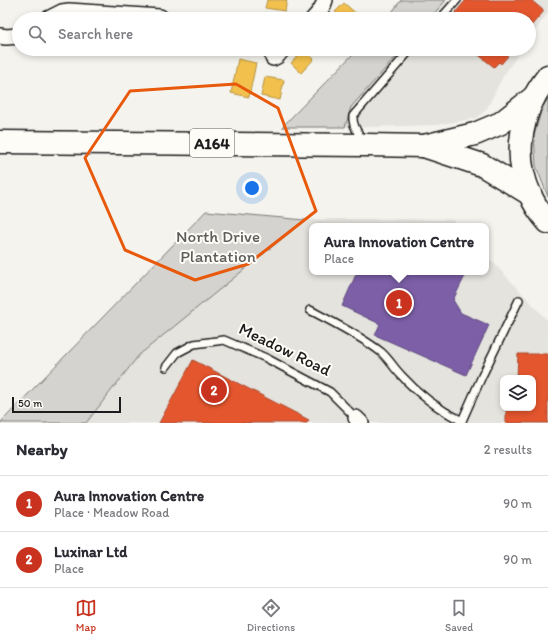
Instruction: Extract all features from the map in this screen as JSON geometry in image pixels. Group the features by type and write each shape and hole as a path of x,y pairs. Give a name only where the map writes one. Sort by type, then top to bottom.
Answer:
{"highway":[{"path":"548,76 534,97 524,120 520,145 522,170 530,194 539,211 548,222"},
{"name":"A164","path":"0,142 424,146 475,134 501,123 534,97"},
{"name":"A164","path":"424,146 482,165 530,194"}],"street":[{"path":"320,12 325,0"},
{"path":"62,12 70,5 122,12"},
{"path":"0,36 12,37"}],"lane":[{"path":"446,12 457,0"},
{"path":"366,145 352,121 353,116 405,56"},
{"path":"310,310 355,334 382,353 401,376 427,400 461,422 518,300"},
{"name":"Meadow Road","path":"166,367 177,353 194,344 224,340 266,358 330,392 359,421"}],"highlighted area":[{"path":"236,84 278,108 316,211 248,264 195,280 125,250 85,158 130,91"}],"shaded area":[{"path":"401,0 548,0 548,13 536,29 536,12 392,12"},
{"path":"351,56 517,56 503,76 486,110 477,118 436,125 282,127"},
{"path":"305,220 453,220 456,223 309,223 309,275 489,275 489,258 548,321 548,423 86,423 139,355"}],"green space":[{"path":"401,0 446,0 435,12 392,12"},
{"path":"351,56 397,56 351,107 345,127 282,127"},
{"path":"548,99 548,197 536,166 534,136 542,107"},
{"name":"North Drive Plantation","path":"206,211 305,220 139,355 86,423 0,423"}],"building: Homes":[{"path":"267,0 287,0 285,11 265,8"},
{"path":"344,3 354,12 335,12"},
{"path":"298,56 311,56 314,59 301,73 291,63"},
{"path":"238,59 256,63 249,97 231,93"},
{"path":"265,77 284,80 280,100 261,96"}],"building: Shops":[{"path":"466,0 531,0 544,11 536,20 536,12 456,12"},
{"path":"480,56 508,56 501,64 499,62 494,67"},
{"path":"518,354 548,354 548,423 506,423 506,411 536,411 536,375 517,375"},
{"path":"193,360 309,420 307,423 159,423"}],"building: Offices":[{"path":"356,275 466,275 453,300 461,313 489,325 466,375 375,335 380,324 342,306"}],"place":[{"name":"Aura Innovation Centre","path":"399,303"},
{"name":"Luxinar Ltd","path":"214,390"}]}
